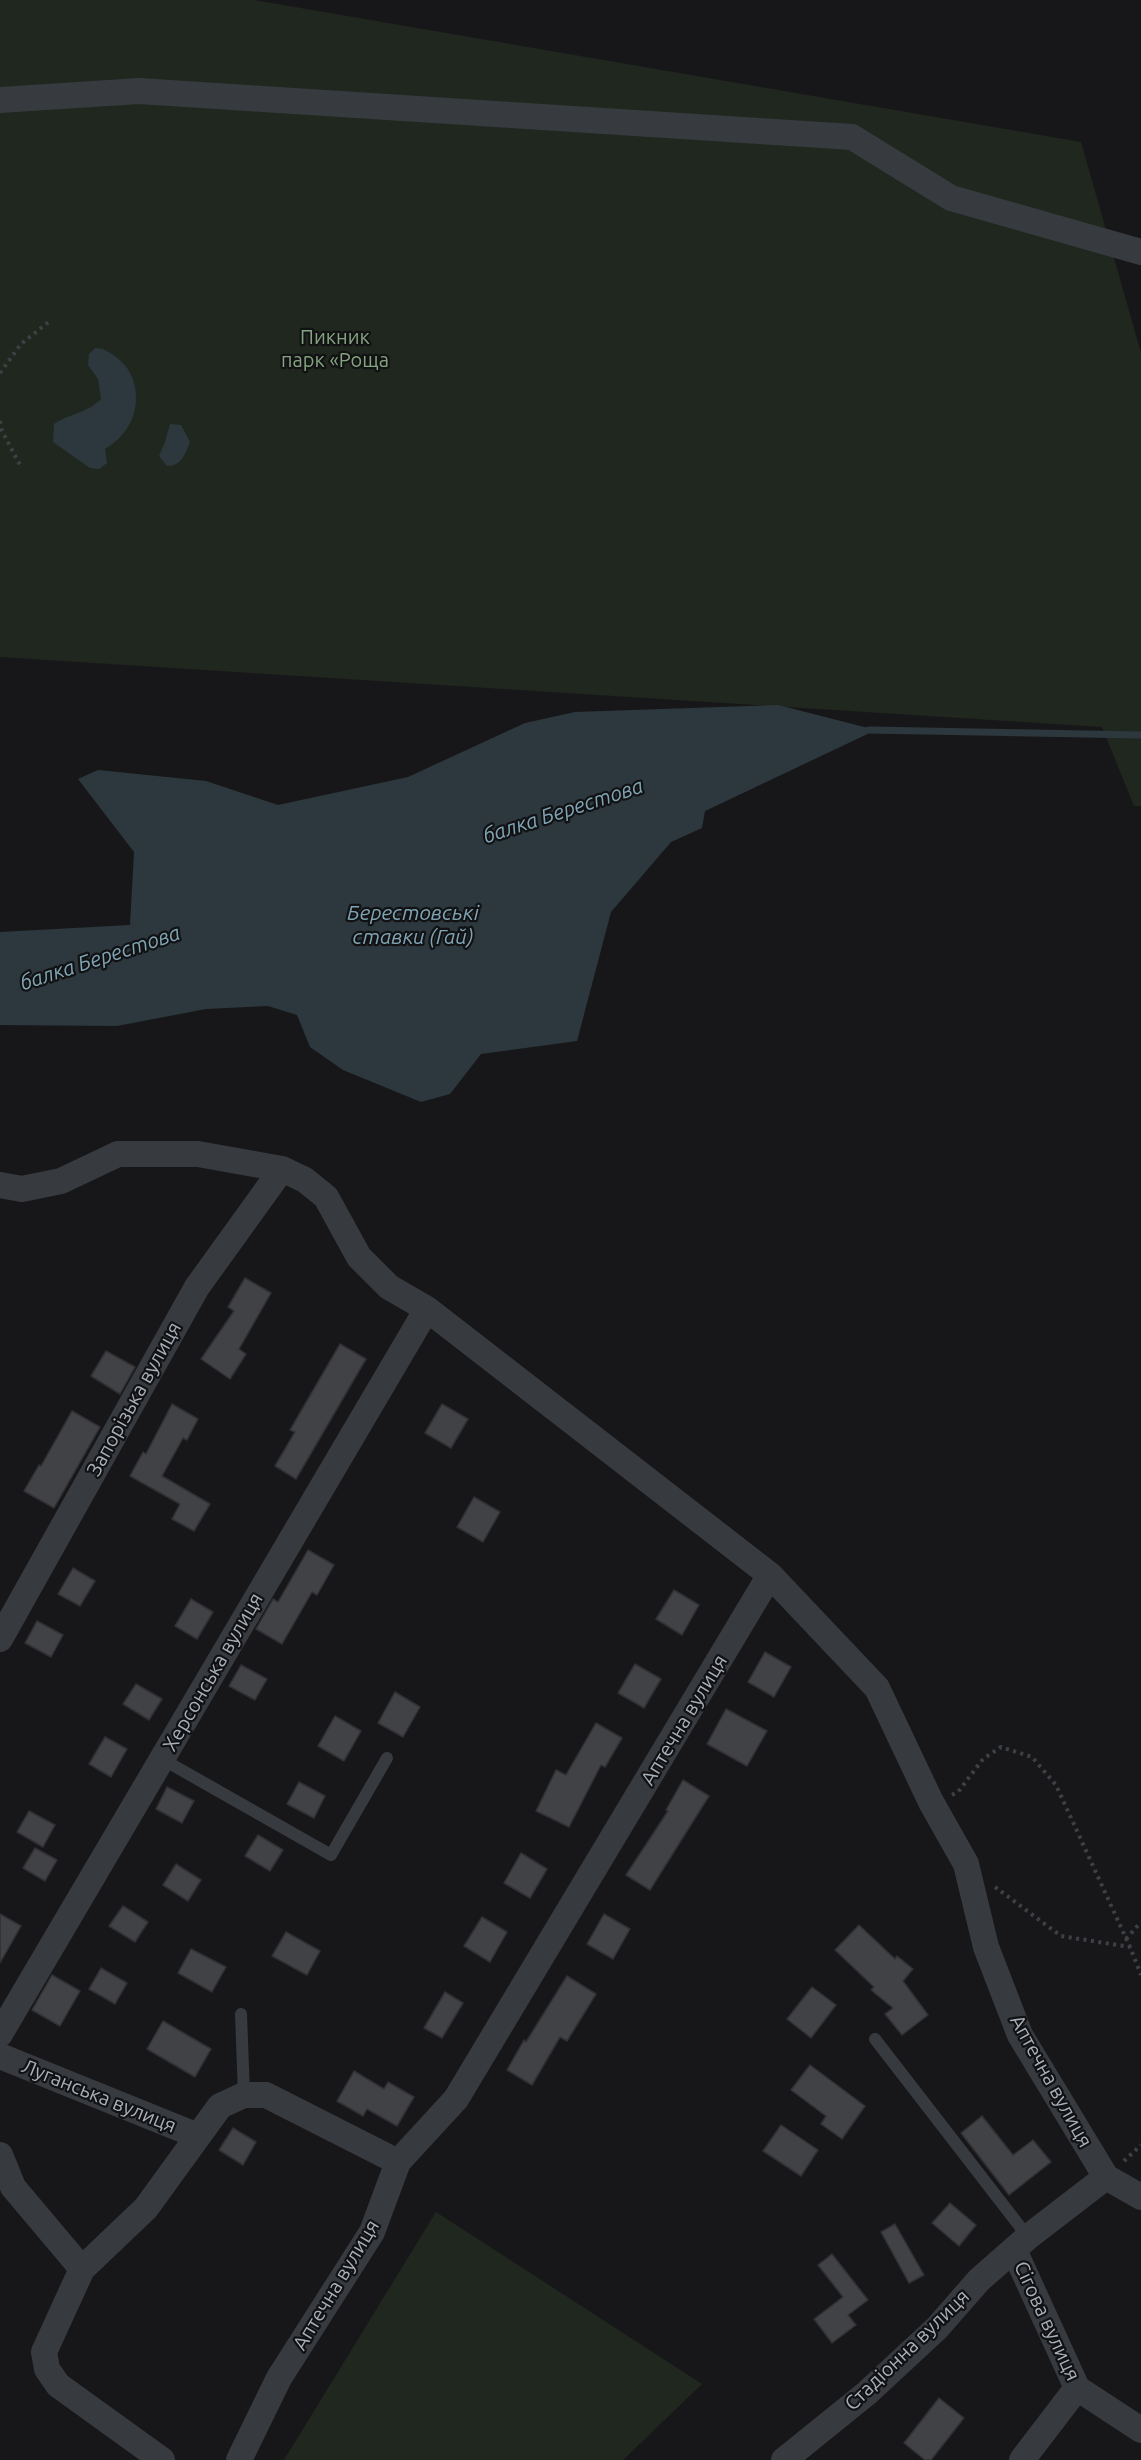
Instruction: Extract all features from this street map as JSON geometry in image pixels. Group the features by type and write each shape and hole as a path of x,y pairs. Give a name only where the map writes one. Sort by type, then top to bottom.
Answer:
{"street":[{"path":"0,100 139,91 852,137 951,198 1141,252"},
{"path":"0,1185 22,1190 61,1181 118,1154 198,1154 282,1169 305,1180 326,1197 359,1257 389,1287 427,1310 770,1575"},
{"name":"Запорізька вулиця","path":"0,1639 197,1287 282,1169"},
{"name":"Херсонська вулиця","path":"0,2034 427,1310"},
{"name":"Аптечна вулиця","path":"239,2460 279,2378 372,2232 398,2162 456,2099 770,1575 877,1688 931,1802 966,1864 986,1947 1020,2035 1106,2177"},
{"name":"Луганська вулиця","path":"0,2056 198,2136"},
{"path":"162,2460 58,2385 47,2369 44,2352 82,2269 146,2208 220,2106 244,2095 266,2095 398,2162"},
{"path":"0,2155 13,2187 82,2269"},
{"path":"1106,2177 1141,2197"},
{"name":"Стадіонна вулиця","path":"784,2460 867,2393 937,2328 979,2280 1106,2177"},
{"name":"Сігова вулиця","path":"1021,2244 1077,2388 1141,2430"},
{"path":"1023,2460 1077,2388"}],"lane":[{"path":"162,1759 331,1855 387,1758"},
{"path":"241,2014 244,2095"},
{"path":"875,2039 1021,2244"}],"path":[{"path":"0,373 21,344 51,320"},
{"path":"0,421 21,467"},
{"path":"931,1802 946,1799 958,1791 983,1759 1001,1747 1032,1757 1056,1785 1141,1975"},
{"path":"994,1886 1061,1936 1130,1947"},
{"path":"1126,1939 1141,1922"}],"green space":[{"name":"Пикник парк «Роща","path":"0,0 254,0 1081,142 1141,353 1141,806 1134,806 1102,727 0,657"},
{"path":"436,2212 702,2384 623,2460 284,2460"}],"water":[{"path":"95,348 109,352 125,365 131,374 136,396 132,418 127,428 105,449 107,463 99,469 90,468 53,442 54,424 96,404 101,399 98,379 88,365 89,354"},
{"path":"170,424 181,425 190,442 180,462 167,466 159,456"},
{"name":"Берестовські ставки (Гай)","path":"778,705 876,730 705,811 702,828 671,842 611,912 577,1041 481,1054 450,1094 421,1102 343,1070 310,1047 297,1015 268,1006 206,1009 117,1026 0,1025 0,932 130,925 134,852 78,779 98,770 206,781 278,805 408,777 525,723 575,712"}],"building":[{"path":"245,1278 271,1293 239,1349 246,1354 230,1379 201,1359 234,1311 228,1307"},
{"path":"340,1344 366,1359 296,1479 275,1466 295,1432 290,1430"},
{"path":"106,1351 135,1367 120,1394 91,1376"},
{"path":"172,1404 198,1419 187,1440 183,1438 162,1476 210,1504 194,1531 172,1519 180,1504 130,1476 143,1452 146,1454"},
{"path":"442,1404 468,1419 451,1448 425,1433"},
{"path":"72,1411 100,1427 54,1508 24,1491"},
{"path":"474,1497 500,1512 483,1542 457,1527"},
{"path":"308,1550 334,1565 317,1595 312,1592 282,1644 256,1629 273,1599 278,1602"},
{"path":"73,1568 95,1581 80,1606 58,1594"},
{"path":"674,1590 699,1605 682,1635 656,1619"},
{"path":"191,1599 213,1612 197,1639 175,1626"},
{"path":"37,1621 63,1635 51,1657 25,1643"},
{"path":"765,1652 791,1667 774,1697 748,1682"},
{"path":"635,1664 661,1679 644,1708 618,1693"},
{"path":"241,1665 267,1679 255,1700 229,1686"},
{"path":"136,1684 162,1699 149,1720 123,1704"},
{"path":"395,1692 420,1707 403,1737 378,1723"},
{"path":"726,1709 767,1731 747,1766 707,1744"},
{"path":"335,1716 361,1731 344,1761 318,1746"},
{"path":"596,1723 622,1738 605,1767 601,1765 569,1827 536,1811 556,1770 566,1775"},
{"path":"105,1737 127,1749 111,1777 89,1764"},
{"path":"683,1780 709,1796 650,1890 626,1875 668,1811 666,1810"},
{"path":"299,1782 325,1796 314,1818 287,1804"},
{"path":"167,1787 194,1801 182,1823 156,1809"},
{"path":"29,1811 55,1825 43,1847 17,1832"},
{"path":"258,1835 283,1850 270,1871 245,1856"},
{"path":"35,1848 57,1860 45,1881 23,1868"},
{"path":"521,1853 547,1869 530,1898 504,1883"},
{"path":"176,1864 201,1880 188,1901 163,1885"},
{"path":"123,1906 148,1922 135,1942 109,1926"},
{"path":"0,1914 21,1926 0,1963"},
{"path":"604,1914 630,1929 613,1959 587,1944"},
{"path":"482,1917 507,1932 490,1962 464,1946"},
{"path":"859,1925 895,1959 897,1956 913,1969 903,1981 928,2015 902,2035 885,2014 893,2008 871,1990 874,1987 835,1950"},
{"path":"286,1932 320,1951 307,1975 272,1956"},
{"path":"191,1949 226,1967 212,1992 178,1973"},
{"path":"101,1968 127,1983 115,2004 89,1989"},
{"path":"52,1975 80,1991 60,2026 32,2010"},
{"path":"567,1976 596,1994 567,2041 560,2037 532,2085 507,2070 524,2040 526,2042"},
{"path":"812,1987 836,2005 811,2038 787,2019"},
{"path":"445,1992 463,2003 442,2038 424,2028"},
{"path":"163,2021 211,2049 195,2077 147,2049"},
{"path":"810,2065 865,2106 842,2139 821,2124 826,2116 791,2090"},
{"path":"354,2071 384,2089 388,2082 414,2097 397,2126 367,2109 363,2116 337,2101"},
{"path":"982,2116 1013,2155 1033,2140 1051,2162 1009,2195 961,2133"},
{"path":"781,2125 818,2150 801,2176 763,2151"},
{"path":"233,2128 256,2142 243,2165 219,2150"},
{"path":"950,2203 976,2225 959,2246 932,2223"},
{"path":"895,2224 924,2275 909,2283 881,2232"},
{"path":"832,2254 868,2300 848,2315 856,2325 832,2343 814,2319 843,2297 818,2265"},
{"path":"939,2398 964,2418 931,2460 925,2460 904,2443"}],"waterway":[{"name":"балка Берестова","path":"869,730 1141,735"}]}
